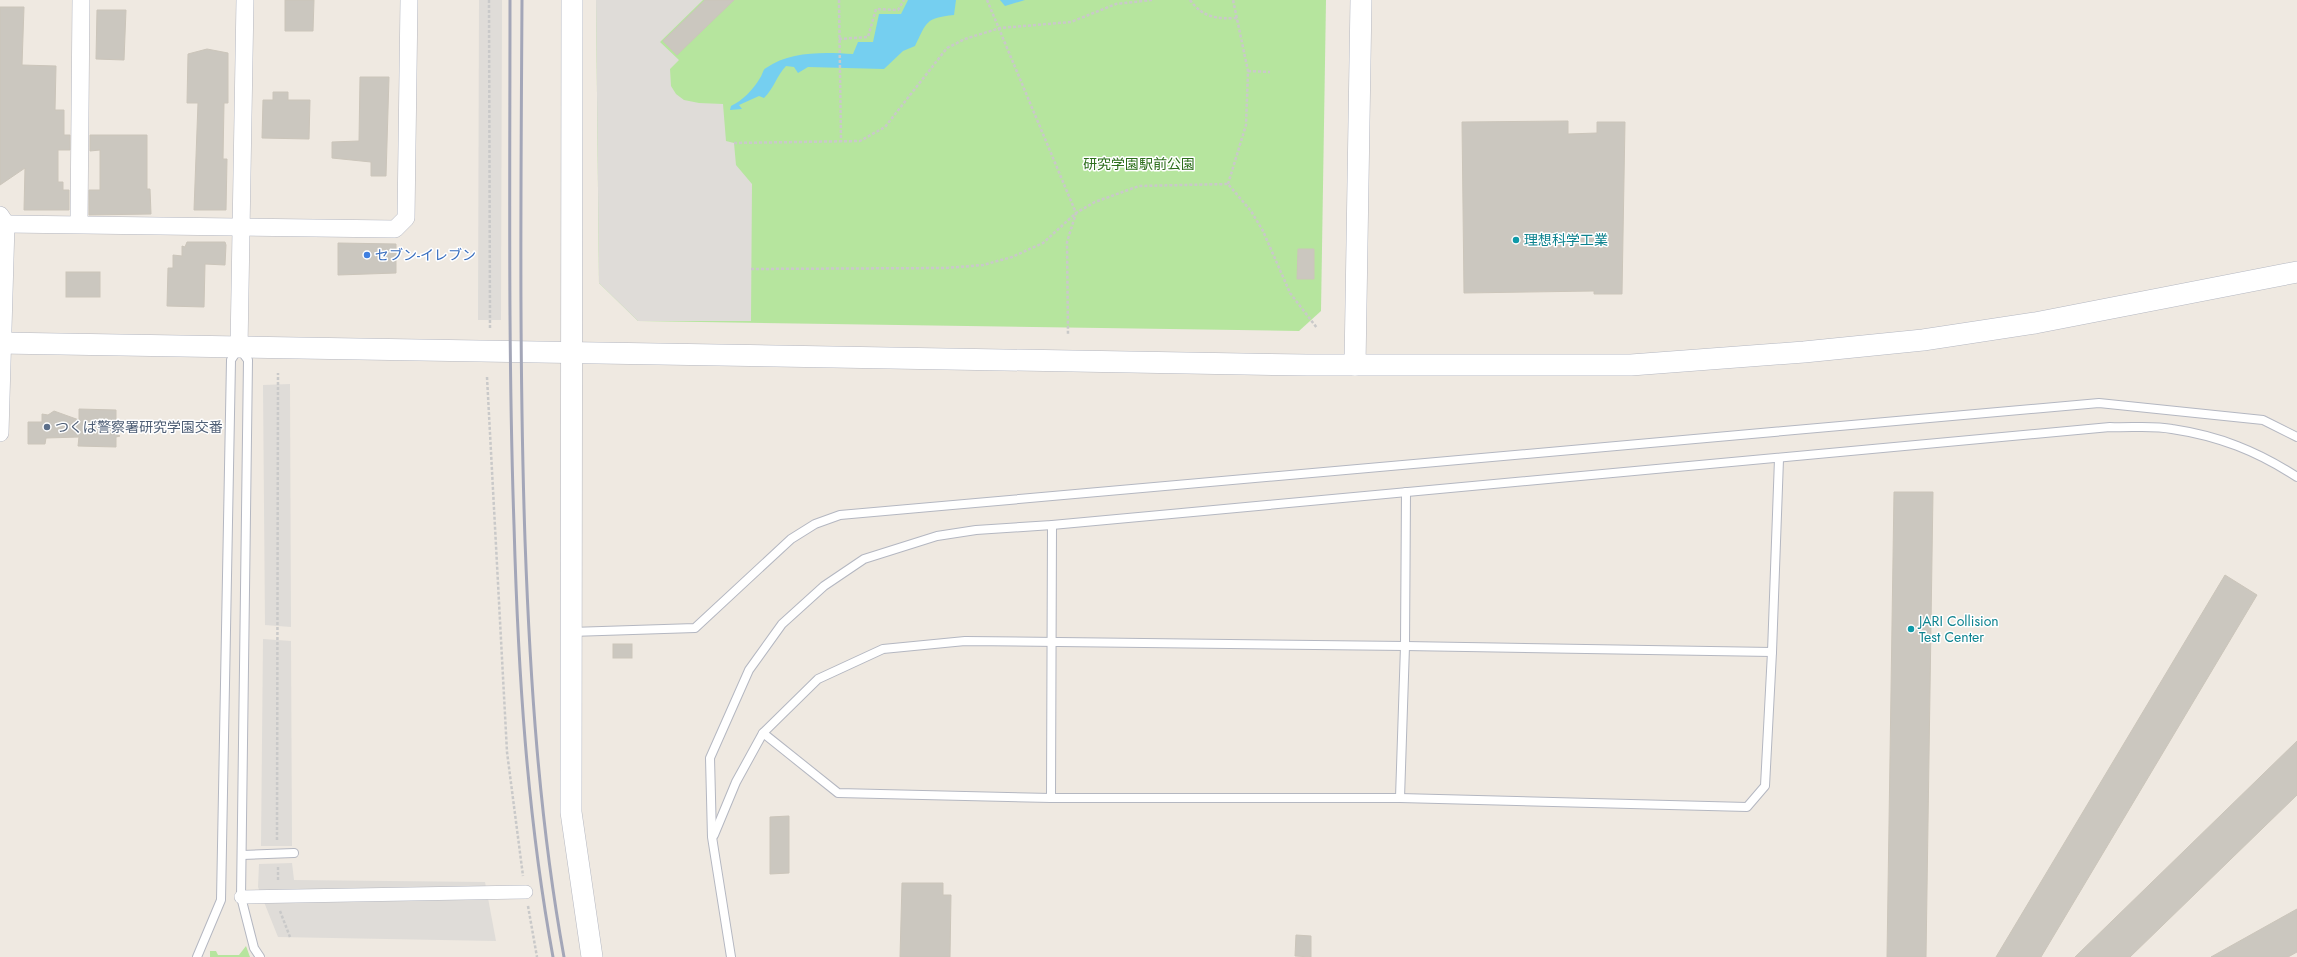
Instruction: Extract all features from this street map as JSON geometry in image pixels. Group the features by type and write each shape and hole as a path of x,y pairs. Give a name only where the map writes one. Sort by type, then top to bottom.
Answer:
{"street":[{"path":"79,224 81,0"},
{"path":"239,348 245,0"},
{"path":"0,433 3,219 79,224 395,230 406,218 409,0"},
{"path":"572,0 571,812 592,957"},
{"path":"1355,365 1361,0"},
{"path":"1,343 1355,365 1631,365 1804,352 1923,340 2036,323 2297,272"},
{"path":"241,897 526,892"}],"lane":[{"path":"197,957 221,900 231,360 239,348 248,360 241,897 254,948 260,957"},
{"path":"571,632 695,628 791,539 815,524 840,515 2099,403 2263,420 2297,437"},
{"path":"731,957 712,837 710,758 749,670 782,624 824,586 864,559 937,536 976,530 1052,525 1779,459 2110,427 2170,428 2219,439 2267,458 2297,477"},
{"path":"763,733 838,793 1051,798 1400,798 1747,807 1765,786 1772,652 1779,459"},
{"path":"1400,798 1405,646 1406,492"},
{"path":"1051,798 1052,525"},
{"path":"712,837 736,782 763,733 818,679 883,649 965,641 1772,652"},
{"path":"242,854 294,853"}],"path":[{"path":"489,0 490,328"},
{"path":"839,0 841,142"},
{"path":"840,39 868,38 876,9 898,10 904,0"},
{"path":"987,0 1076,213 1067,242 1068,335"},
{"path":"734,143 860,141 885,127 947,48 965,39 1000,28 1071,22 1116,4 1152,0"},
{"path":"1190,0 1204,15 1220,19 1238,18"},
{"path":"1228,184 1246,125 1248,71 1233,0"},
{"path":"1248,71 1270,72"},
{"path":"751,269 946,268 983,265 1012,257 1043,244 1076,213 1095,202 1139,186 1228,184"},
{"path":"1228,184 1251,211 1263,231 1290,294 1316,328"},
{"path":"278,373 278,907 290,937"},
{"path":"487,377 507,752 526,892 537,957"}],"green space":[{"name":"研究学園駅前公園","path":"596,0 1326,0 1321,311 1299,331 638,321 599,283"},
{"path":"246,946 250,957 210,957 210,951 216,951 218,955 239,955"}],"shaded area":[{"path":"479,0 502,0 501,320 478,320"},
{"path":"596,0 703,0 660,42 679,60 670,69 671,86 676,94 684,100 699,103 723,104 726,141 734,143 736,165 752,184 751,321 638,321 599,283"},
{"path":"290,384 291,627 265,625 263,385"},
{"path":"263,639 291,641 292,846 261,846"},
{"path":"292,863 294,880 485,882 496,941 278,937 258,887 259,864"}],"water":[{"path":"908,0 956,0 954,15 937,18 928,23 922,31 915,46 903,51 884,69 808,67 798,73 794,67 786,66 764,98 759,96 739,105 742,109 730,110 731,106 751,91 761,77 763,71 775,62 786,58 808,54 853,54 858,42 873,42 879,14 901,14"},
{"path":"1000,0 1025,0 1005,6"}],"building":[{"path":"285,0 314,0 313,31 285,31"},
{"path":"705,0 734,0 677,55 663,41"},
{"path":"0,7 24,7 22,65 56,66 55,110 64,110 64,135 70,135 70,150 58,150 58,182 63,182 63,190 69,190 69,210 24,210 25,168 0,185"},
{"path":"97,10 126,10 124,60 96,59"},
{"path":"207,49 228,53 228,103 224,103 223,159 227,159 226,210 194,210 198,103 187,103 188,54"},
{"path":"360,77 389,77 386,176 371,176 371,162 332,158 332,142 359,141"},
{"path":"273,92 288,92 288,100 310,100 309,139 262,138 263,100 273,100"},
{"name":"理想科学工業","path":"1568,121 1568,134 1597,133 1597,122 1625,122 1622,294 1594,294 1594,291 1464,293 1462,122"},
{"path":"90,135 147,135 147,189 150,189 151,214 89,215 89,190 100,190 100,150 90,151"},
{"path":"187,242 225,242 226,245 225,265 205,264 204,307 167,306 168,268 173,268 173,255 182,256 182,246 185,247"},
{"name":"セブン-イレブン","path":"338,243 396,244 396,273 338,275"},
{"path":"1298,249 1314,249 1314,279 1297,279"},
{"path":"66,272 100,272 100,297 66,297"},
{"path":"79,409 116,410 116,434 120,436 116,437 116,447 78,446 79,437 46,438 45,444 28,444 28,422 42,422 42,414 48,415 54,411 79,420"},
{"name":"JARI Collision Test Center","path":"1894,492 1933,492 1926,957 1887,957"},
{"path":"2225,575 2257,595 2041,957 1996,957"},
{"path":"613,644 632,644 632,658 613,658"},
{"path":"2297,741 2297,795 2130,957 2075,957"},
{"path":"789,816 789,873 770,874 770,817"},
{"path":"902,883 943,883 943,895 951,895 950,957 900,957"},
{"path":"2297,909 2297,952 2288,957 2211,957"},
{"path":"1296,935 1311,936 1311,957 1295,956"}],"railway":[{"path":"510,0 511,394 518,634 530,796 536,850 553,957"},
{"path":"522,0 521,338 527,592 533,697 542,801 555,905 564,957"}],"place":[{"name":"理想科学工業","path":"1516,240"},
{"name":"セブン-イレブン","path":"367,255"},
{"name":"つくば警察署研究学園交番","path":"47,427"},
{"name":"JARI Collision Test Center","path":"1911,629"}]}
